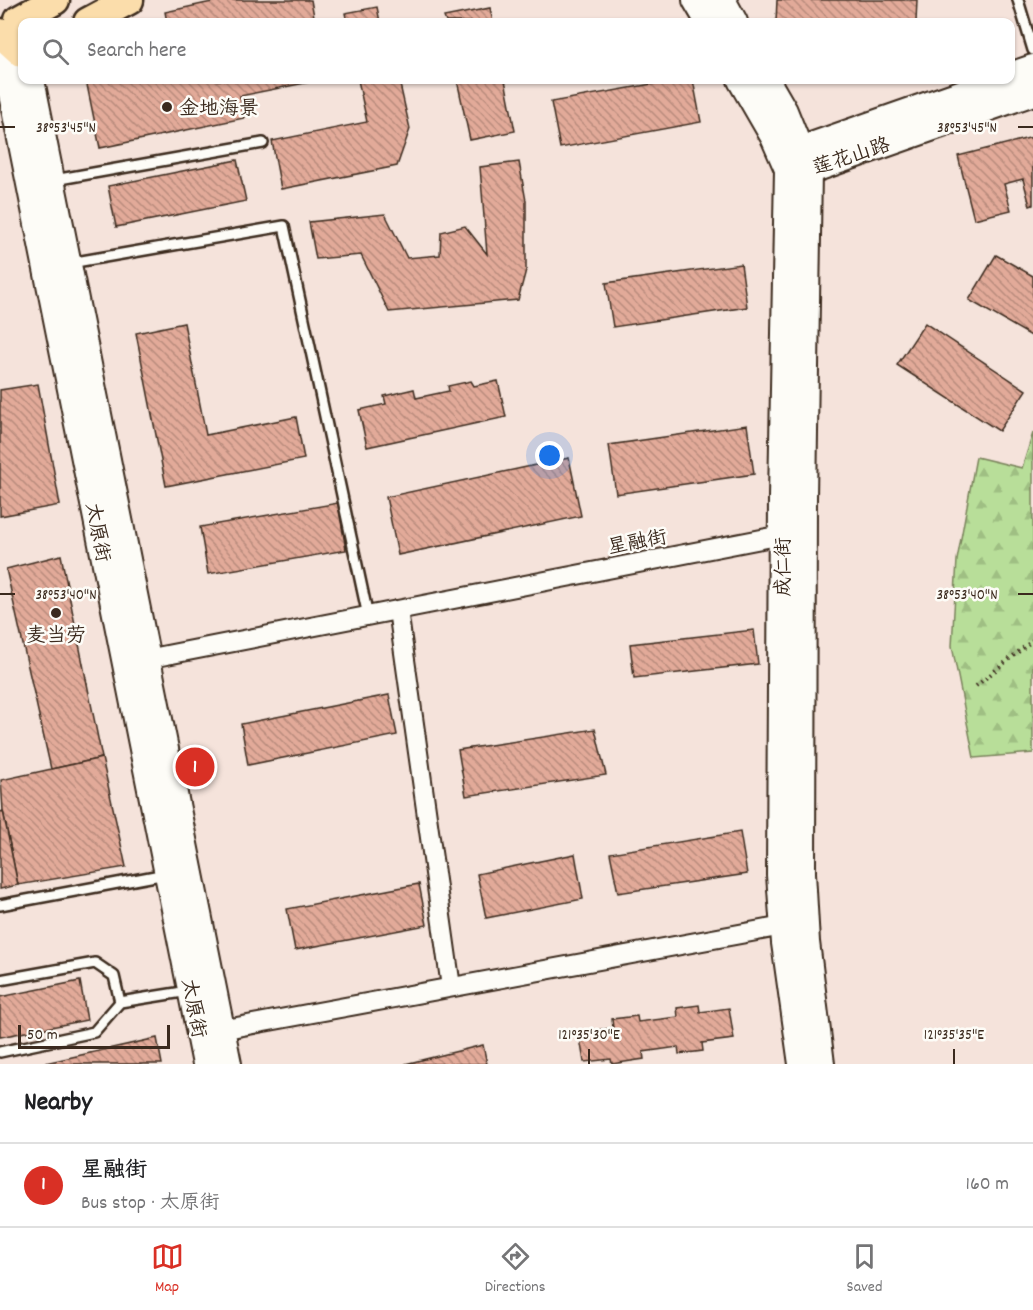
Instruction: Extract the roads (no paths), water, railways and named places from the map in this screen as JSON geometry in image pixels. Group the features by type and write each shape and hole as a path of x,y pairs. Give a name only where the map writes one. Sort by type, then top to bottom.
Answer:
{"main road":[{"path":"23,18 55,0"},
{"path":"95,18 129,0"},
{"path":"9,26 18,44"}],"street":[{"path":"696,0 707,18"},
{"path":"722,0 732,18"},
{"name":"太原街","path":"9,26 18,71"},
{"path":"1015,75 1033,68"},
{"name":"太原街","path":"21,84 202,989 210,1032 206,1064"},
{"name":"太原街","path":"32,84 68,264 136,661"},
{"name":"成仁街","path":"743,84 774,137 799,163"},
{"name":"成仁街","path":"768,84 784,111 799,163 793,533 780,875 794,923 822,1064"},
{"name":"莲花山路","path":"799,163 989,84"},
{"name":"莲花山路","path":"799,163 1033,92"},
{"name":"星融街","path":"136,661 793,533"},
{"path":"398,610 451,987"},
{"path":"210,1032 794,923"},
{"name":"成仁街","path":"794,923 802,1064"},
{"name":"太原街","path":"210,1032 228,1064"}],"lane":[{"path":"1018,0 1033,50"},
{"path":"51,180 263,143"},
{"path":"68,264 284,226 368,616"},
{"path":"0,905 178,872"},
{"path":"0,980 95,963 114,976 120,1002"},
{"path":"0,1052 94,1032 120,1002 202,989"}],"place":[{"name":"金地海景","path":"167,107"},
{"name":"麦当劳","path":"56,613"},
{"name":"星融街","path":"195,767"}]}
